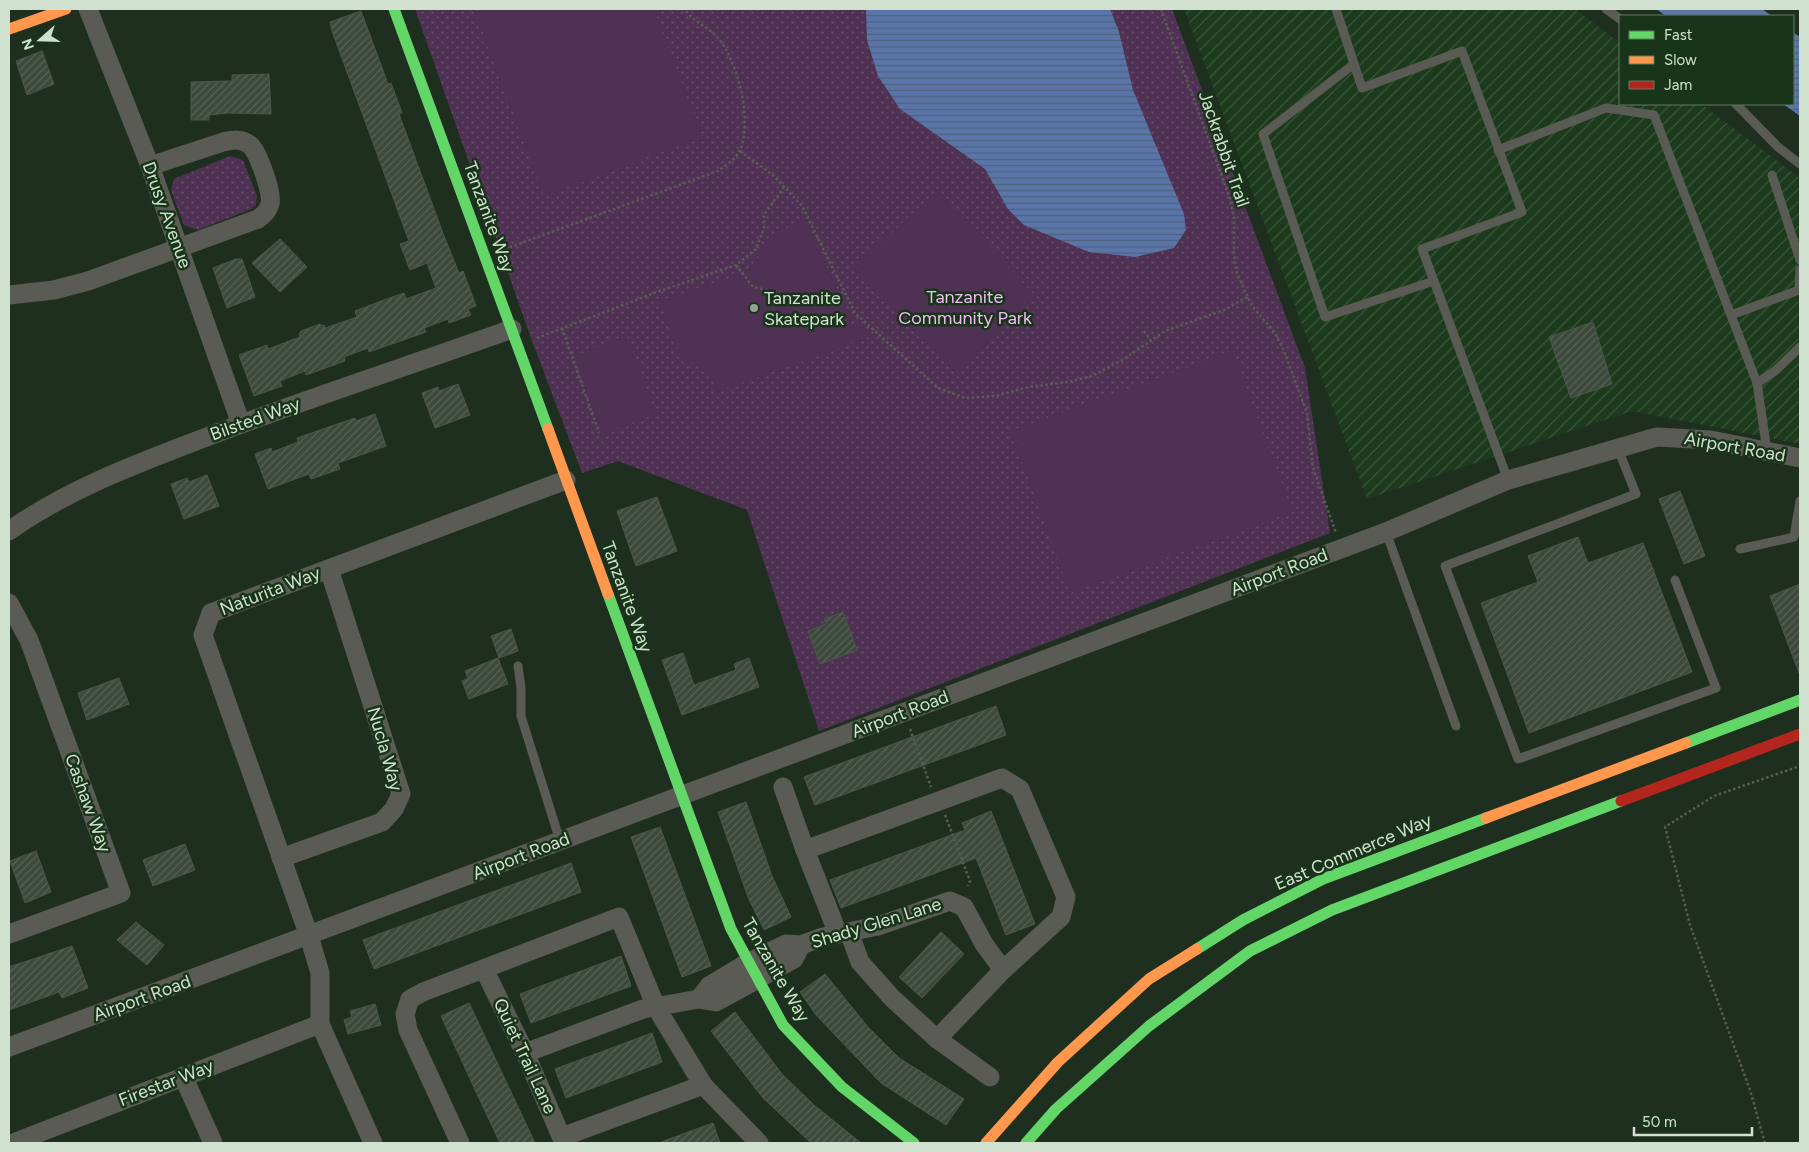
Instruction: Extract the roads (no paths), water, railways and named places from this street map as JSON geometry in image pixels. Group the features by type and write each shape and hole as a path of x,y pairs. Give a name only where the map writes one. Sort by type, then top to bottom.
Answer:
{"main road":[{"path":"9,29 66,9"},
{"name":"Tanzanite Way","path":"394,9 731,929 783,1025 842,1087 914,1143"},
{"name":"East Commerce Way","path":"986,1143 1058,1062 1149,979 1243,920 1324,879 1800,700"},
{"path":"1026,1143 1056,1109 1149,1026 1250,951 1332,910 1800,734"}],"street":[{"name":"Drusy Avenue","path":"88,9 150,166 241,424"},
{"path":"9,295 54,290 88,281 179,246 258,219 268,207 270,192 255,150 250,145 239,140 223,142 150,166"},
{"name":"Bilsted Way","path":"9,531 32,515 82,488 134,464 241,424 512,329"},
{"name":"Airport Road","path":"9,1048 1386,532 1508,480 1657,437 1685,437 1800,458"},
{"name":"Naturita Way","path":"320,1024 320,973 309,936 203,635 212,613 566,480"},
{"name":"Nucla Way","path":"281,858 382,822 394,809 401,794 329,569"},
{"name":"Cashaw Way","path":"9,603 28,640 121,893 9,934"},
{"path":"805,850 1002,778 1020,788 1066,897 1061,917 1003,970 937,1039"},
{"path":"783,787 805,850 843,933 860,962 892,998 937,1039 990,1077"},
{"name":"Shady Glen Lane","path":"699,999 709,986 749,962 786,944 801,946 843,933 878,926 950,901 964,907 984,944 1003,970"},
{"path":"460,1143 408,1030 405,1014 410,999 423,992 619,917 656,1007 703,1086 759,1143"},
{"name":"Shady Glen Lane","path":"525,1052 643,1009 699,999 716,1002 794,959 801,946"},
{"name":"Quiet Trail Lane","path":"484,969 525,1052 563,1140"},
{"path":"320,1024 373,1143"},
{"name":"Firestar Way","path":"13,1143 43,1138 183,1076 320,1024"},
{"path":"183,1076 213,1143"},
{"path":"563,1140 703,1086"}],"lane":[{"path":"1336,9 1362,88 1462,51 1522,212 1422,249 1508,480"},
{"path":"1606,9 1619,18"},
{"path":"1354,64 1263,134 1325,317 1434,281"},
{"path":"1737,105 1778,147 1800,164"},
{"path":"1498,150 1606,108 1654,116 1757,383 1767,452"},
{"path":"1772,175 1800,260"},
{"path":"1731,315 1799,290 1800,270"},
{"path":"1757,383 1775,371 1800,347"},
{"path":"1618,449 1636,494 1445,566 1518,760 1716,688 1675,580"},
{"path":"1740,549 1797,537 1800,501"},
{"path":"1386,532 1456,726"},
{"path":"518,666 521,688 521,716 560,841"}],"water":[{"path":"866,9 1110,9 1119,32 1133,90 1184,214 1186,230 1174,248 1135,257 1089,252 1024,225 1008,209 985,169 900,109 878,76 867,40"},
{"path":"1656,9 1762,9 1771,15 1665,15"},
{"path":"1794,33 1800,37 1800,116 1784,105 1794,105"}],"place":[{"name":"Tanzanite Skatepark","path":"754,308"}],"park label":[{"name":"Tanzanite Community Park","path":"965,307"}]}
